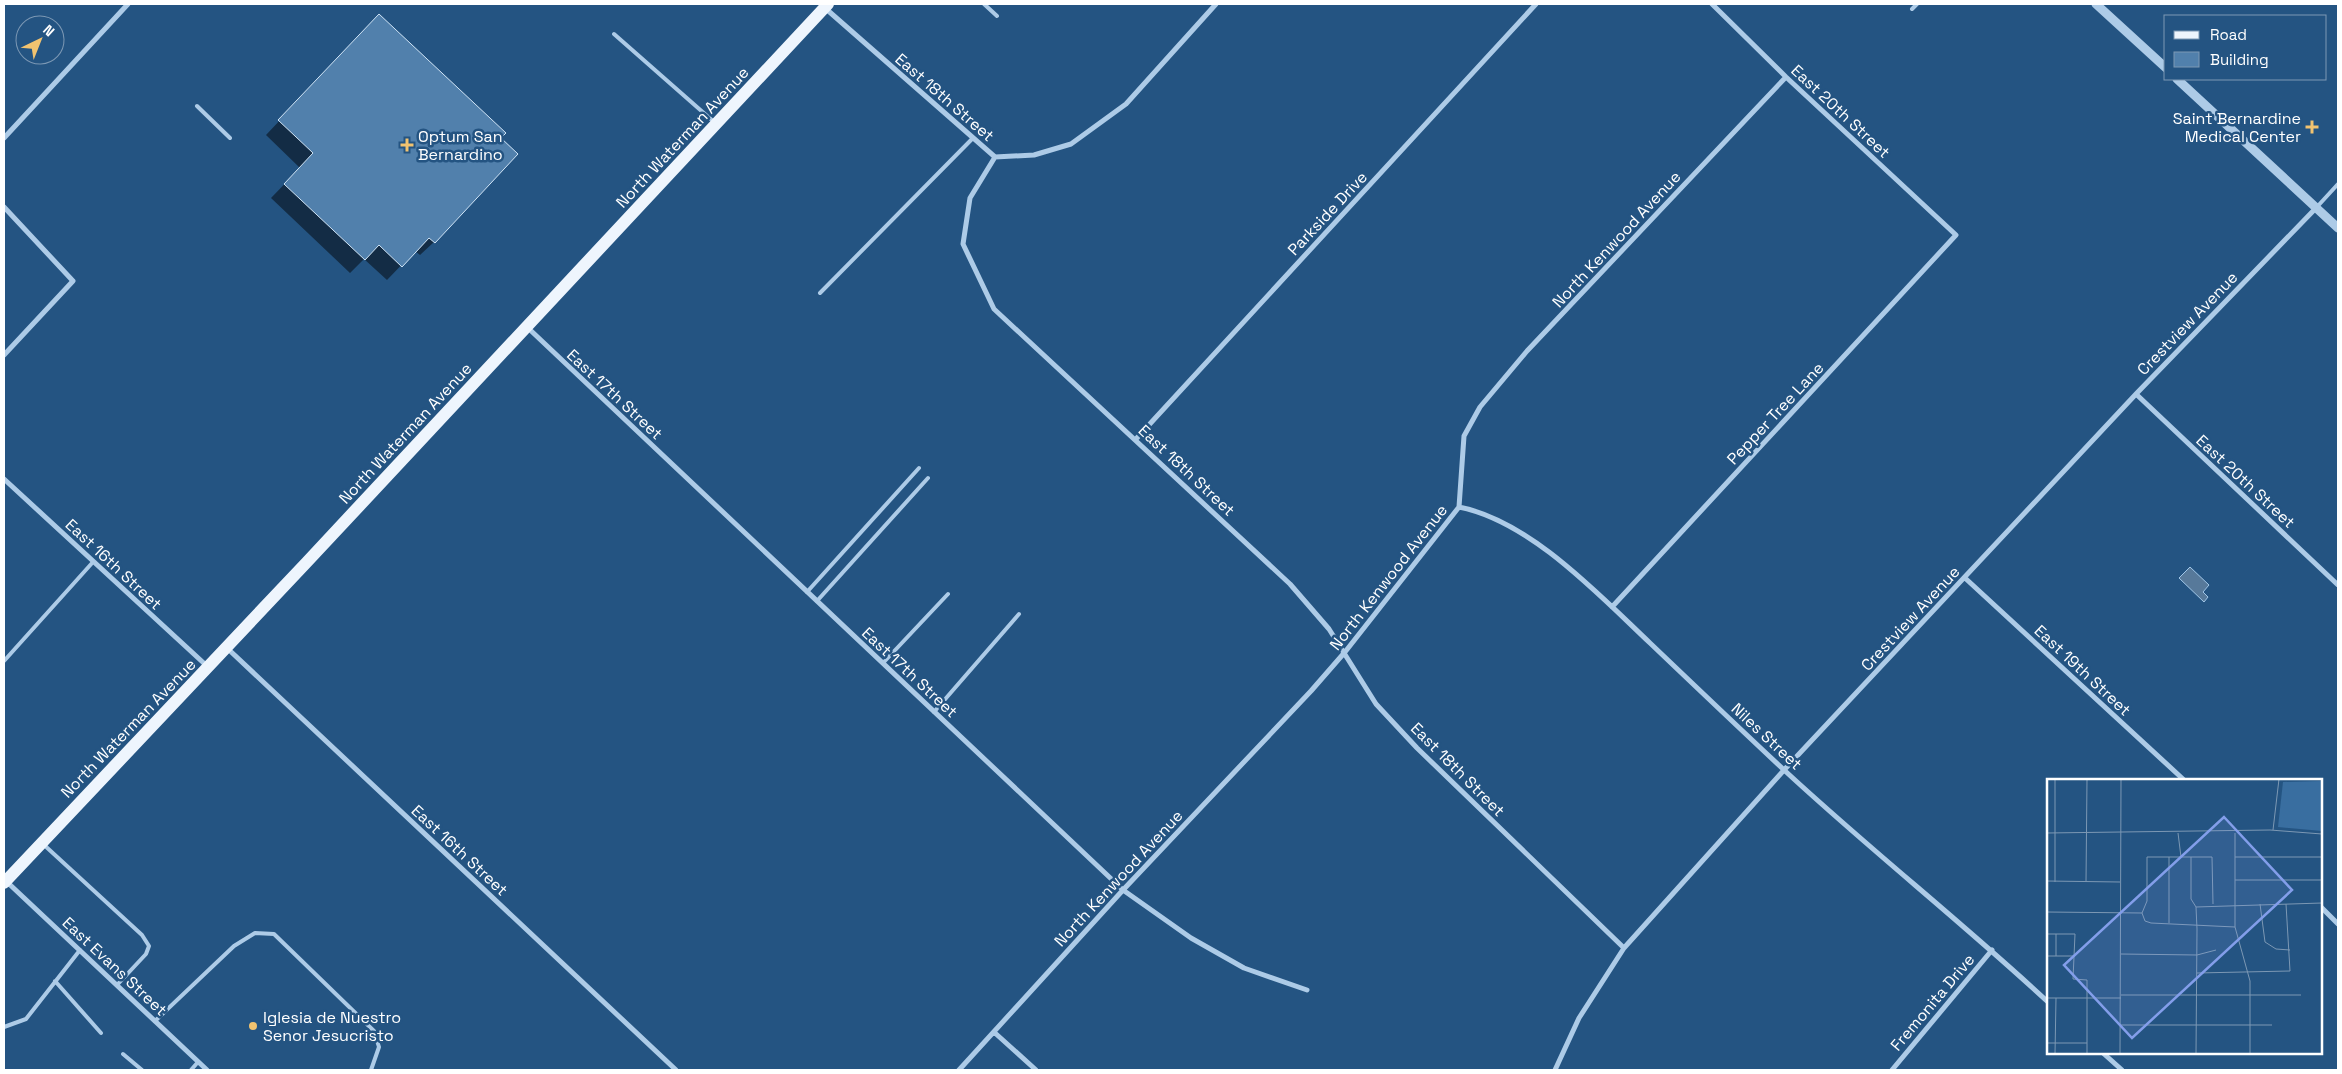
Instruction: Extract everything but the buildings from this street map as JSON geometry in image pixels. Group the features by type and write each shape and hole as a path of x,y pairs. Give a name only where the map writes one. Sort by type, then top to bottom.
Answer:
{"main road":[{"name":"North Waterman Avenue","path":"5,882 716,124 825,5"}],"street":[{"path":"4,138 128,4"},
{"path":"995,157 1034,155 1071,144 1126,104 1216,4"},
{"name":"Parkside Drive","path":"1136,439 1536,4"},
{"name":"East 20th Street","path":"1712,4 1786,77 1956,235"},
{"path":"2096,4 2164,66"},
{"name":"East 18th Street","path":"825,5 995,157 970,198 963,244 994,309 1290,584 1329,629 1376,704 1417,748 1624,948"},
{"name":"North Kenwood Avenue","path":"959,1070 995,1033 1123,890 1311,691 1345,652 1459,507 1464,436 1480,407 1527,351 1786,77"},
{"path":"2178,80 2338,228"},
{"path":"4,207 73,281 4,355"},
{"name":"Crestview Avenue","path":"1555,1070 1579,1018 1624,948 1784,770 2136,394 2316,208"},
{"name":"Pepper Tree Lane","path":"1612,608 1956,235"},
{"name":"East 17th Street","path":"526,327 1123,890 1191,938 1244,968 1307,990"},
{"name":"East 20th Street","path":"2136,394 2338,585"},
{"name":"East 16th Street","path":"4,479 208,667"},
{"name":"Niles Street","path":"1459,507 1474,510 1512,526 1557,559 1612,608 1784,770 1992,950 2047,1001"},
{"name":"East 19th Street","path":"1965,578 2183,779"},
{"name":"East 16th Street","path":"226,648 676,1070"},
{"name":"East Evans Street","path":"5,882 207,1070"},
{"path":"2322,908 2338,924"},
{"name":"Fremonita Drive","path":"1892,1070 1992,950"},
{"path":"995,1033 1036,1070"},
{"path":"2104,1054 2122,1070"}],"lane":[{"path":"984,4 997,16"},
{"path":"1912,9 1916,4"},
{"path":"614,34 716,124"},
{"path":"197,106 230,138"},
{"path":"820,293 973,138"},
{"path":"2316,208 2338,184"},
{"path":"807,592 920,468"},
{"path":"817,601 928,478"},
{"path":"4,662 93,562"},
{"path":"883,663 948,594"},
{"path":"934,712 1020,614"},
{"path":"41,843 142,935 149,946 146,954 117,985"},
{"path":"155,1021 234,946 256,933 274,934 374,1031 379,1047 372,1070"},
{"path":"4,1027 26,1019 80,950"},
{"path":"55,981 101,1033"},
{"path":"123,1054 142,1070"},
{"path":"191,1070 198,1062"}],"water":[{"path":"2190,567 2209,585 2203,592 2208,597 2204,602 2179,578"}],"place":[{"name":"Saint Bernardine Medical Center","path":"2312,127"},
{"name":"Optum San Bernardino","path":"407,145"},
{"name":"Iglesia de Nuestro Senor Jesucristo","path":"253,1026"}]}
